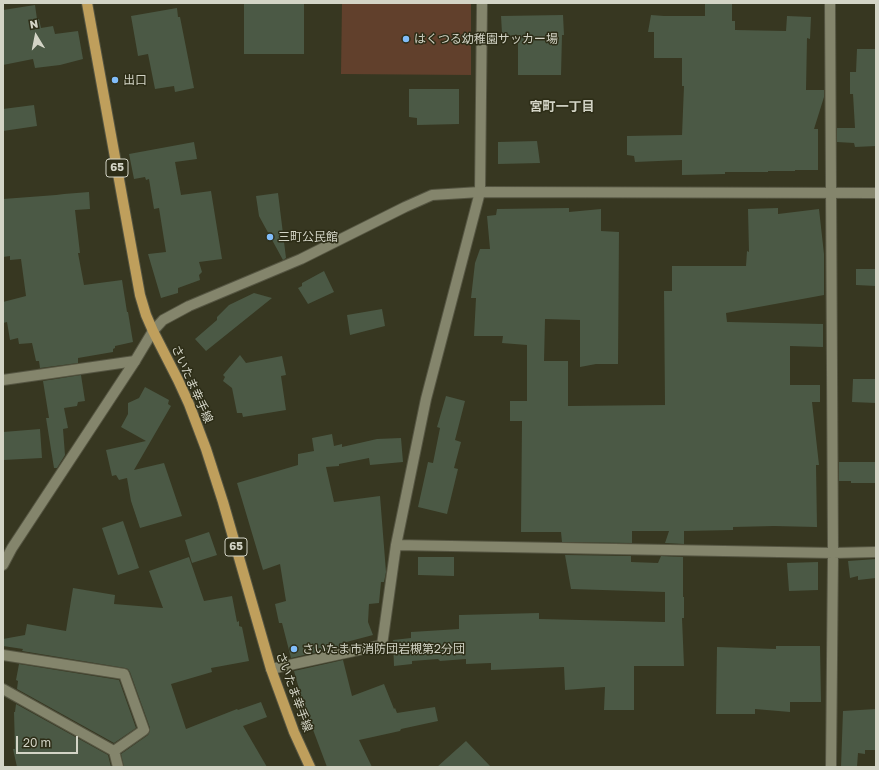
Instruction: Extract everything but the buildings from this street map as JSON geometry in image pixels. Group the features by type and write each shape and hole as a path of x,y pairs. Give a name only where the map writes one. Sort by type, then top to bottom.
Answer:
{"main road":[{"name":"さいたま幸手線","path":"87,3 140,295 153,331 189,404 206,450 223,502 271,669 294,732 310,767"}],"street":[{"path":"271,669 382,645 396,544 426,399 480,192 482,3"},
{"path":"830,3 833,553 831,767"},
{"path":"3,565 12,548 135,361 153,331 163,320 189,306 300,259 432,195 480,192 876,193"},
{"path":"3,380 135,361"},
{"path":"396,544 833,553 876,552"},
{"path":"3,655 124,674 144,730 114,751"},
{"path":"3,689 114,751 118,767"}],"shaded area":[{"name":"はくつる幼稚園サッカー場","path":"342,3 471,3 471,75 341,74"}],"place":[{"name":"はくつる幼稚園サッカー場","path":"406,39"},
{"name":"出口","path":"115,80"},
{"name":"三町公民館","path":"270,237"},
{"name":"さいたま市消防団岩槻第2分団","path":"294,649"}],"district":[{"name":"宮町一丁目","path":"562,107"}]}
